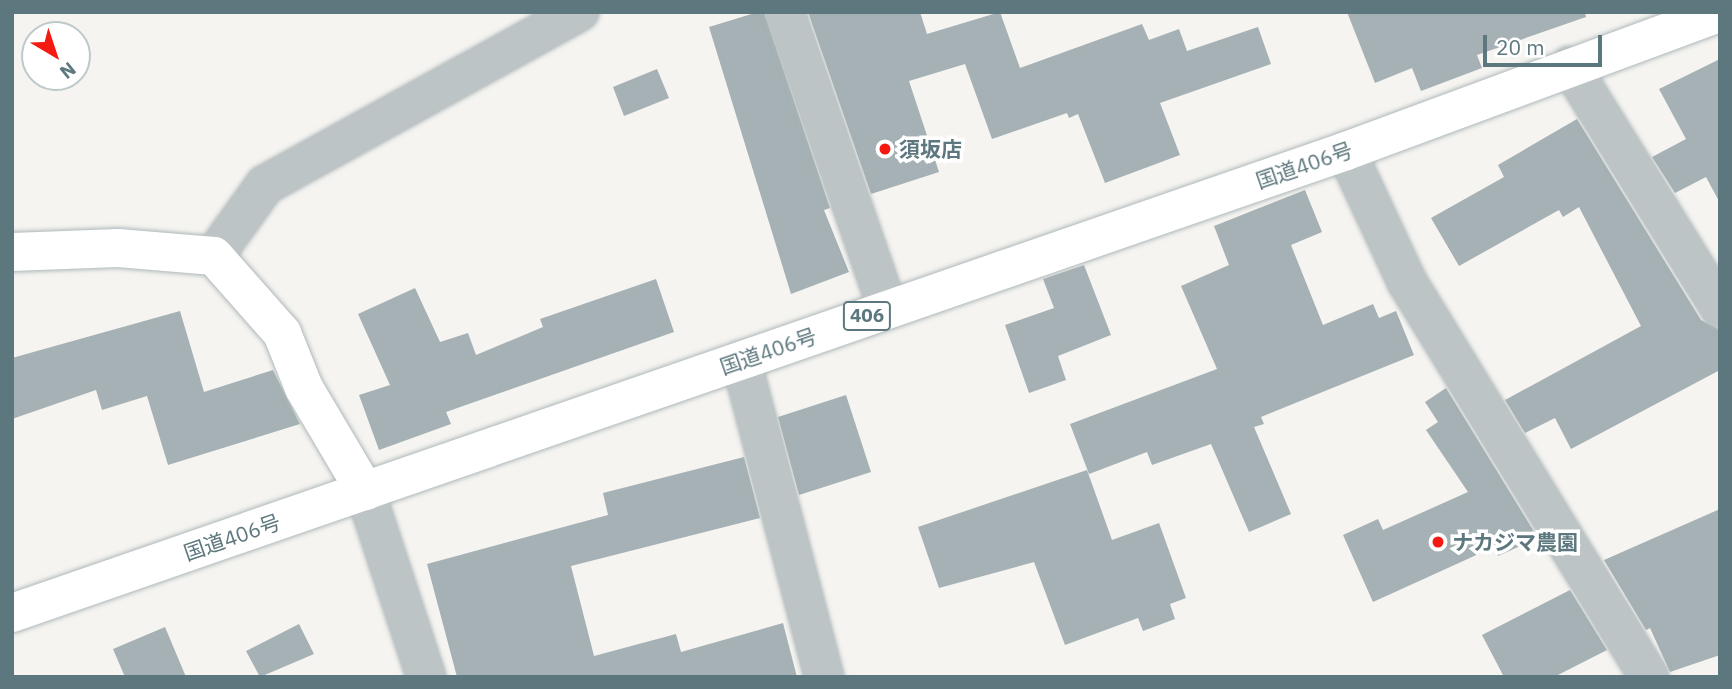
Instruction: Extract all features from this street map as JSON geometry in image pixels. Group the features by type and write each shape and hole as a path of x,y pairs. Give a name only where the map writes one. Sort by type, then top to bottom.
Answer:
{"main road":[{"name":"国道406号","path":"12,613 1346,151 1570,66 1720,13"},
{"path":"12,252 118,248 214,256 282,333 304,388 365,491"}],"street":[{"path":"214,256 265,186 579,12"},
{"path":"785,12 888,309"},
{"path":"1570,66 1720,308"},
{"path":"1346,151 1406,282 1650,677"},
{"path":"741,360 824,677"},
{"path":"365,491 426,677"}],"building":[{"path":"764,12 830,208 824,210 849,272 791,294 709,27"},
{"path":"808,12 920,12 927,34 1000,12 1020,68 1142,24 1149,40 1179,29 1187,51 1258,27 1271,64 1160,103 1180,155 1105,183 1078,114 1069,118 1067,113 992,139 965,64 909,81 939,172 871,194"},
{"path":"1347,12 1585,12 1586,17 1477,55 1482,68 1421,91 1412,68 1375,83"},
{"path":"1720,59 1720,203 1706,177 1675,193 1652,157 1686,139 1659,89"},
{"path":"657,69 669,98 624,116 613,87"},
{"path":"1577,119 1701,320 1720,330 1720,370 1571,449 1555,418 1525,433 1505,400 1641,326 1579,207 1563,217 1559,210 1459,266 1431,218 1504,177 1498,165"},
{"path":"1305,190 1322,232 1291,245 1323,325 1373,304 1379,318 1396,311 1414,355 1261,417 1264,424 1254,427 1291,514 1249,532 1211,444 1152,465 1147,452 1089,474 1070,424 1217,369 1181,286 1229,265 1214,226"},
{"path":"1084,265 1111,335 1058,356 1066,380 1029,393 1005,325 1054,308 1043,279"},
{"path":"656,279 674,332 446,412 451,424 379,450 359,395 390,385 358,314 415,288 440,342 468,333 476,355 543,327 540,319"},
{"path":"180,311 204,392 273,370 300,424 168,465 147,396 102,410 96,390 12,419 12,358"},
{"name":"ナカジマ農園","path":"1446,388 1538,538 1498,556 1494,547 1373,602 1343,535 1378,519 1383,530 1468,492 1426,430 1438,422 1425,402"},
{"path":"846,395 871,472 799,495 778,417"},
{"path":"744,457 760,518 571,566 594,656 676,634 681,652 783,623 797,677 457,677 427,564 608,515 603,493"},
{"path":"1087,470 1112,540 1159,523 1186,598 1170,604 1175,619 1143,631 1138,618 1065,645 1034,562 939,588 918,527"},
{"path":"1720,509 1720,655 1670,672 1650,628 1646,630 1604,560"},
{"path":"1570,590 1607,650 1554,677 1504,677 1482,635"},
{"path":"299,624 314,654 260,677 246,651"},
{"path":"165,627 186,677 125,677 113,649"}],"place":[{"name":"須坂店","path":"885,149"},
{"name":"ナカジマ農園","path":"1438,542"}]}
